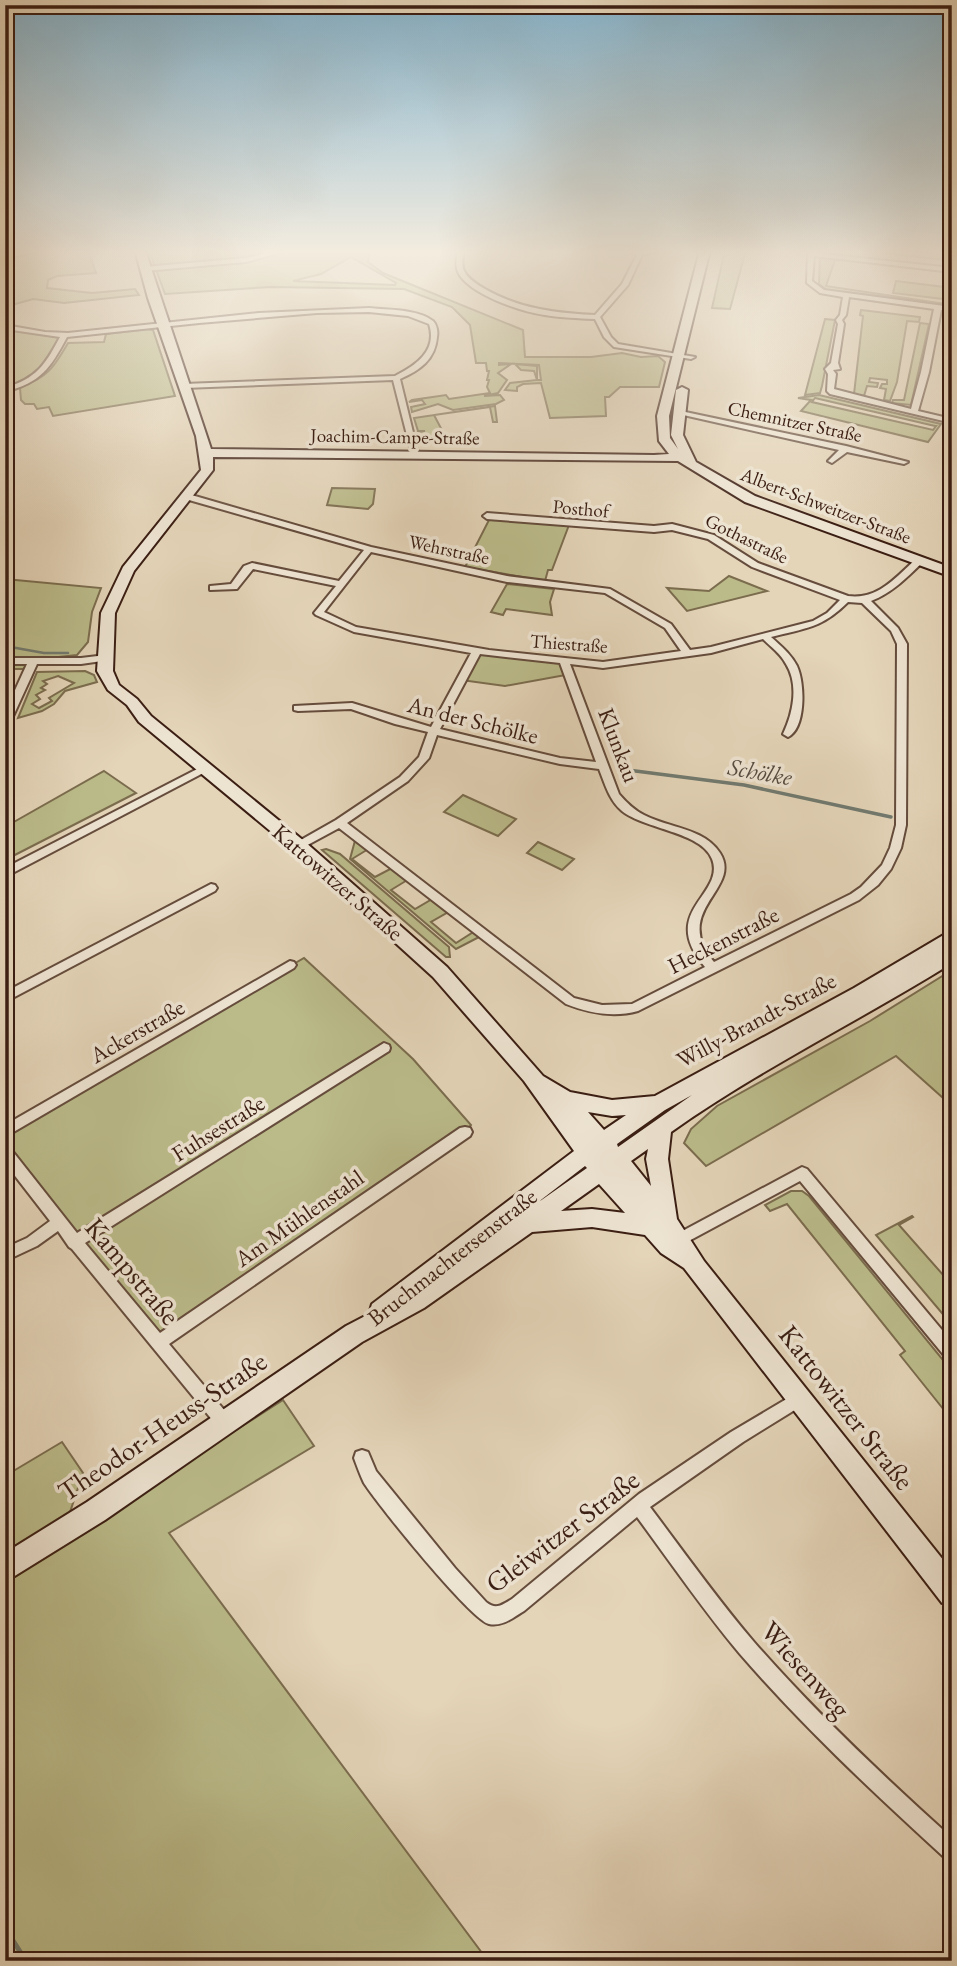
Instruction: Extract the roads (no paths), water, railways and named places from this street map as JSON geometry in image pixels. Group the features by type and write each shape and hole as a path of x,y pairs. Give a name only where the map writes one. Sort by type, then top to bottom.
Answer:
{"street":[{"path":"5,390 38,378 45,372 61,342"},
{"name":"Kattowitzer Straße","path":"168,342 202,433 209,463 118,586 108,613 105,655 105,671 113,687 132,702 145,719 298,845 440,972 673,1237 952,1593"},
{"path":"184,386 396,378 424,363 430,355 432,342"},
{"path":"611,342 613,345 685,357"},
{"path":"682,457 677,435 688,342"},
{"path":"838,342 831,391 952,421"},
{"path":"914,412 930,342"},
{"path":"682,457 663,433 663,416 685,357 694,343"},
{"path":"396,378 416,455"},
{"path":"668,403 679,412"},
{"name":"Chemnitzer Straße","path":"679,412 904,462"},
{"path":"832,461 846,448"},
{"name":"Joachim-Campe-Straße","path":"205,453 682,457"},
{"name":"Albert-Schweitzer-Straße","path":"682,457 719,483 750,499 952,573"},
{"name":"Wehrstraße","path":"186,496 369,549 507,579 607,591 668,626 688,654"},
{"name":"Posthof","path":"487,516 654,529 672,527"},
{"name":"Gothastraße","path":"672,527 712,537 755,565 846,599"},
{"name":"Thiestraße","path":"369,549 319,613 354,629 477,652 564,662 603,665 688,654 821,621 846,599"},
{"path":"846,599 865,600 885,592 919,561"},
{"path":"213,588 234,587 247,568 252,566 341,584"},
{"name":"Heckenstraße","path":"341,823 570,1001 592,1010 609,1012 634,1008 855,897 879,879 890,866 901,825 902,644 895,629 865,600"},
{"path":"765,636 795,670 795,721 788,734"},
{"path":"298,845 341,823 404,779 424,758 434,730 477,652"},
{"path":"5,661 33,663 105,655"},
{"name":"Klunkau","path":"564,662 603,766 622,807 642,820 704,842 716,854 720,865 718,877 692,920 696,946 713,969"},
{"path":"5,723 33,663"},
{"path":"570,674 603,665"},
{"name":"An der Schölke","path":"298,708 352,706 399,722 560,761 603,766"},
{"path":"5,873 203,769"},
{"path":"5,998 211,888"},
{"name":"Willy-Brandt-Straße","path":"603,1157 658,1104 861,993 952,937"},
{"name":"Willy-Brandt-Straße","path":"603,1157 661,1129 705,1097 878,1000 952,954"},
{"name":"Ackerstraße","path":"5,1132 290,965"},
{"name":"Fuhsestraße","path":"74,1244 384,1048"},
{"name":"Kattowitzer Straße","path":"531,1075 565,1099 603,1157"},
{"path":"565,1099 612,1108 658,1104"},
{"path":"661,1129 657,1159 673,1237"},
{"name":"Am Mühlenstahl","path":"160,1342 465,1132"},
{"name":"Kampstraße","path":"5,1152 74,1244 133,1315 160,1342 224,1422"},
{"name":"Bruchmachtersenstraße","path":"354,1334 416,1301 528,1223 603,1157"},
{"name":"Bruchmachtersenstraße","path":"354,1334 399,1295 603,1157"},
{"path":"528,1223 549,1219 592,1218 673,1237 802,1173 952,1354"},
{"path":"5,1255 32,1242 58,1223"},
{"name":"Theodor-Heuss-Straße","path":"5,1569 96,1511 354,1334"},
{"name":"Gleiwitzer Straße","path":"362,1458 370,1477 453,1578 485,1614 494,1616 518,1605 639,1506 737,1437 800,1398"},
{"name":"Wiesenweg","path":"639,1506 746,1647 801,1709 867,1775 952,1851"}],"waterway":[{"name":"Schölke","path":"5,646 44,653 68,653"},
{"name":"Schölke","path":"620,769 744,785 891,817"},
{"path":"5,1928 26,1961"}]}
